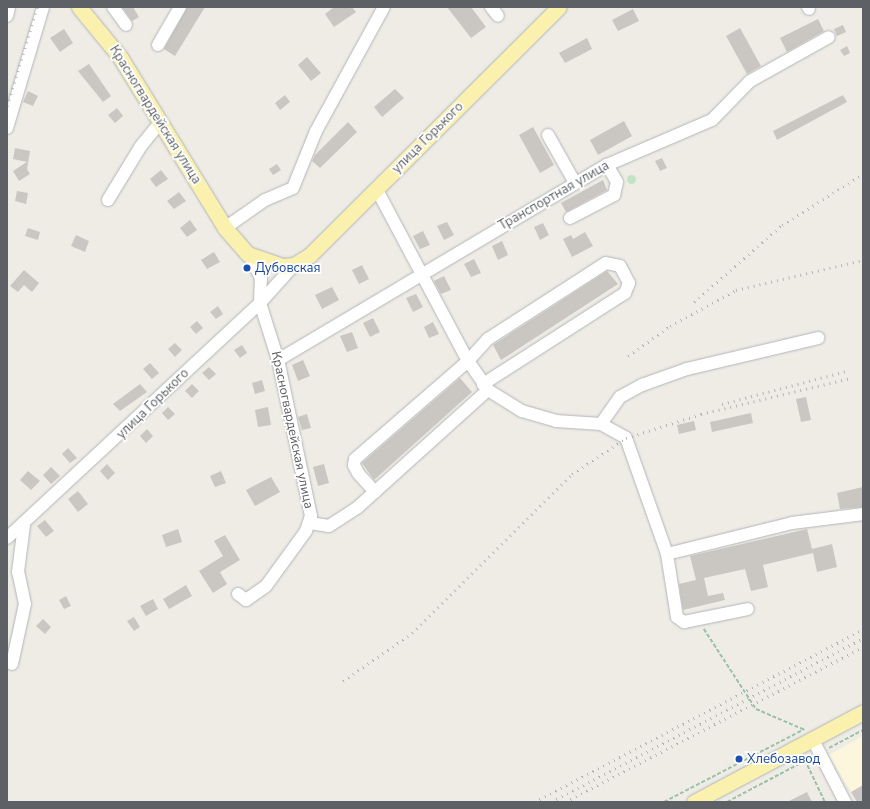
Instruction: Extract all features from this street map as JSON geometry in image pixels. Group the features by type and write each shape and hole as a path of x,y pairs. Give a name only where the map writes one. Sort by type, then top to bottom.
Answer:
{"main road":[{"name":"Красногвардейская улица","path":"79,7 112,46 159,124 225,228"},
{"name":"улица Горького","path":"294,265 310,255 377,190 559,7"},
{"path":"225,228 248,254 266,263 294,265"},
{"path":"694,802 863,712"}],"street":[{"path":"7,16 9,7"},
{"path":"7,128 43,7"},
{"path":"113,7 126,25"},
{"path":"158,45 180,7"},
{"path":"225,228 265,200 293,188 316,131 377,26 384,7"},
{"name":"Транспортная улица","path":"278,360 575,183 608,165 712,120 750,81 829,37"},
{"path":"108,200 141,146 159,124"},
{"path":"548,135 575,183"},
{"path":"570,218 614,195 617,182 608,165"},
{"path":"377,190 468,361 486,387 509,405 538,416 601,424 626,438 667,554 677,618 684,622 700,620 748,609"},
{"name":"Красногвардейская улица","path":"238,594 246,600 255,597 310,523 278,360 260,303 261,278 248,254"},
{"path":"310,523 329,526 375,492 486,387 625,293 629,282 620,266 606,263 488,339 468,361 355,459 354,465 358,473 375,492"},
{"name":"улица Горького","path":"7,538 24,525 260,303 294,265"},
{"path":"601,424 620,397 642,385 687,370 818,338"},
{"path":"667,554 792,523 863,514"},
{"path":"12,664 25,604 18,572 24,525"},
{"path":"812,740 845,802"}],"path":[{"path":"700,620 710,643 756,709 812,740"},
{"path":"664,802 812,740 863,730"},
{"path":"727,802 804,760 812,740"},
{"path":"804,760 825,802"}],"shaded area":[{"path":"863,736 863,802 857,802 829,755"}],"green space":[{"path":"629,175 633,175 635,179 633,183 629,183 627,181 627,177"}],"building":[{"path":"122,7 133,7 139,17 132,21"},
{"path":"187,7 205,7 175,56 164,49"},
{"path":"334,7 352,7 356,12 334,27 325,14"},
{"path":"447,7 471,7 486,27 471,38"},
{"path":"633,9 639,21 618,31 612,20"},
{"path":"818,19 824,31 787,52 780,38"},
{"path":"843,25 846,32 837,36 834,29"},
{"path":"740,28 761,66 747,74 726,36"},
{"path":"64,29 73,43 60,52 50,38"},
{"path":"587,38 592,49 565,63 559,53"},
{"path":"847,46 850,53 844,56 840,50"},
{"path":"307,57 321,73 311,81 298,65"},
{"path":"89,64 111,96 103,102 78,71"},
{"path":"395,89 404,98 382,117 374,107"},
{"path":"28,91 38,96 33,106 23,102"},
{"path":"285,95 290,102 280,110 275,103"},
{"path":"843,95 847,102 777,140 773,131"},
{"path":"117,108 123,116 115,123 108,115"},
{"path":"624,121 632,136 598,155 590,140"},
{"path":"348,122 357,132 320,168 312,161 315,155"},
{"path":"533,127 554,165 540,173 519,135"},
{"path":"15,148 30,151 27,169 30,174 19,181 13,171 27,162 13,159"},
{"path":"662,158 667,168 660,171 655,161"},
{"path":"277,164 281,170 273,175 269,169"},
{"path":"161,170 168,179 156,187 150,179"},
{"path":"603,180 607,190 566,212 561,203"},
{"path":"17,191 28,193 26,204 15,201"},
{"path":"179,192 186,201 174,209 167,201"},
{"path":"190,220 197,230 187,237 180,228"},
{"path":"447,222 454,235 444,240 437,226"},
{"path":"543,223 549,235 540,240 534,227"},
{"path":"28,228 40,232 38,240 25,236"},
{"path":"423,231 430,245 420,249 413,236"},
{"path":"585,232 593,246 572,257 563,239 571,235 573,239"},
{"path":"76,235 89,241 85,252 71,246"},
{"path":"502,241 508,255 498,260 492,246"},
{"path":"214,252 220,262 207,269 201,260"},
{"path":"474,259 481,273 471,277 464,264"},
{"path":"362,265 369,279 359,284 352,270"},
{"path":"24,270 39,283 32,292 24,285 18,292 10,286"},
{"path":"607,271 618,284 501,360 493,345"},
{"path":"444,276 451,290 441,294 434,281"},
{"path":"332,287 339,300 322,309 315,295"},
{"path":"416,294 423,307 413,312 406,298"},
{"path":"218,306 223,314 216,319 210,312"},
{"path":"373,318 380,332 370,337 363,323"},
{"path":"197,321 203,328 196,334 190,327"},
{"path":"433,322 439,334 429,338 424,327"},
{"path":"352,332 358,348 347,352 340,336"},
{"path":"175,343 182,350 175,357 168,349"},
{"path":"242,345 247,353 240,358 234,350"},
{"path":"303,360 310,376 298,381 292,365"},
{"path":"150,363 159,373 152,379 143,369"},
{"path":"209,367 216,374 209,380 202,373"},
{"path":"460,378 472,392 374,480 362,463"},
{"path":"262,380 265,391 255,394 252,383"},
{"path":"140,384 147,392 120,411 113,404"},
{"path":"192,384 199,391 192,398 185,391"},
{"path":"806,397 811,420 801,422 796,399"},
{"path":"168,407 175,414 168,420 162,413"},
{"path":"268,407 271,425 258,427 255,410"},
{"path":"751,413 753,423 712,432 710,422"},
{"path":"307,414 311,428 302,430 298,417"},
{"path":"694,421 696,430 679,434 677,425"},
{"path":"147,429 153,436 146,443 140,436"},
{"path":"68,448 77,458 70,463 62,454"},
{"path":"107,464 115,473 108,480 100,471"},
{"path":"324,464 329,483 318,486 313,467"},
{"path":"51,467 60,476 51,484 43,475"},
{"path":"28,471 40,481 31,490 20,480"},
{"path":"221,471 226,483 215,487 210,476"},
{"path":"271,477 280,492 255,506 246,490"},
{"path":"863,487 863,507 840,509 837,493"},
{"path":"78,491 88,504 78,512 68,499"},
{"path":"45,520 54,531 46,537 37,526"},
{"path":"178,529 182,542 166,547 162,535"},
{"path":"807,529 812,549 832,544 837,567 817,572 813,553 763,565 768,587 751,591 745,569 704,578 708,596 723,593 725,600 683,610 679,584 696,580 690,556"},
{"path":"225,535 240,560 220,572 227,584 213,593 199,571 223,556 214,541"},
{"path":"186,585 192,596 169,609 163,599"},
{"path":"66,596 71,606 64,609 59,600"},
{"path":"153,599 158,609 146,616 140,606"},
{"path":"134,617 140,627 134,631 127,621"},
{"path":"43,619 51,627 45,634 36,626"},
{"path":"863,785 863,802 857,802 851,792"},
{"path":"807,792 812,802 787,802"}],"railway":[{"path":"7,106 37,7"},
{"path":"694,302 782,225 863,174"},
{"path":"628,356 670,326 736,290 863,260"},
{"path":"722,404 847,371"},
{"path":"343,681 412,633 572,474 626,438 701,414 851,378"},
{"path":"534,802 863,629"},
{"path":"551,802 863,638"},
{"path":"565,802 863,647"}],"place":[{"name":"Дубовская","path":"247,268"},
{"name":"Хлебозавод","path":"739,759"}]}
